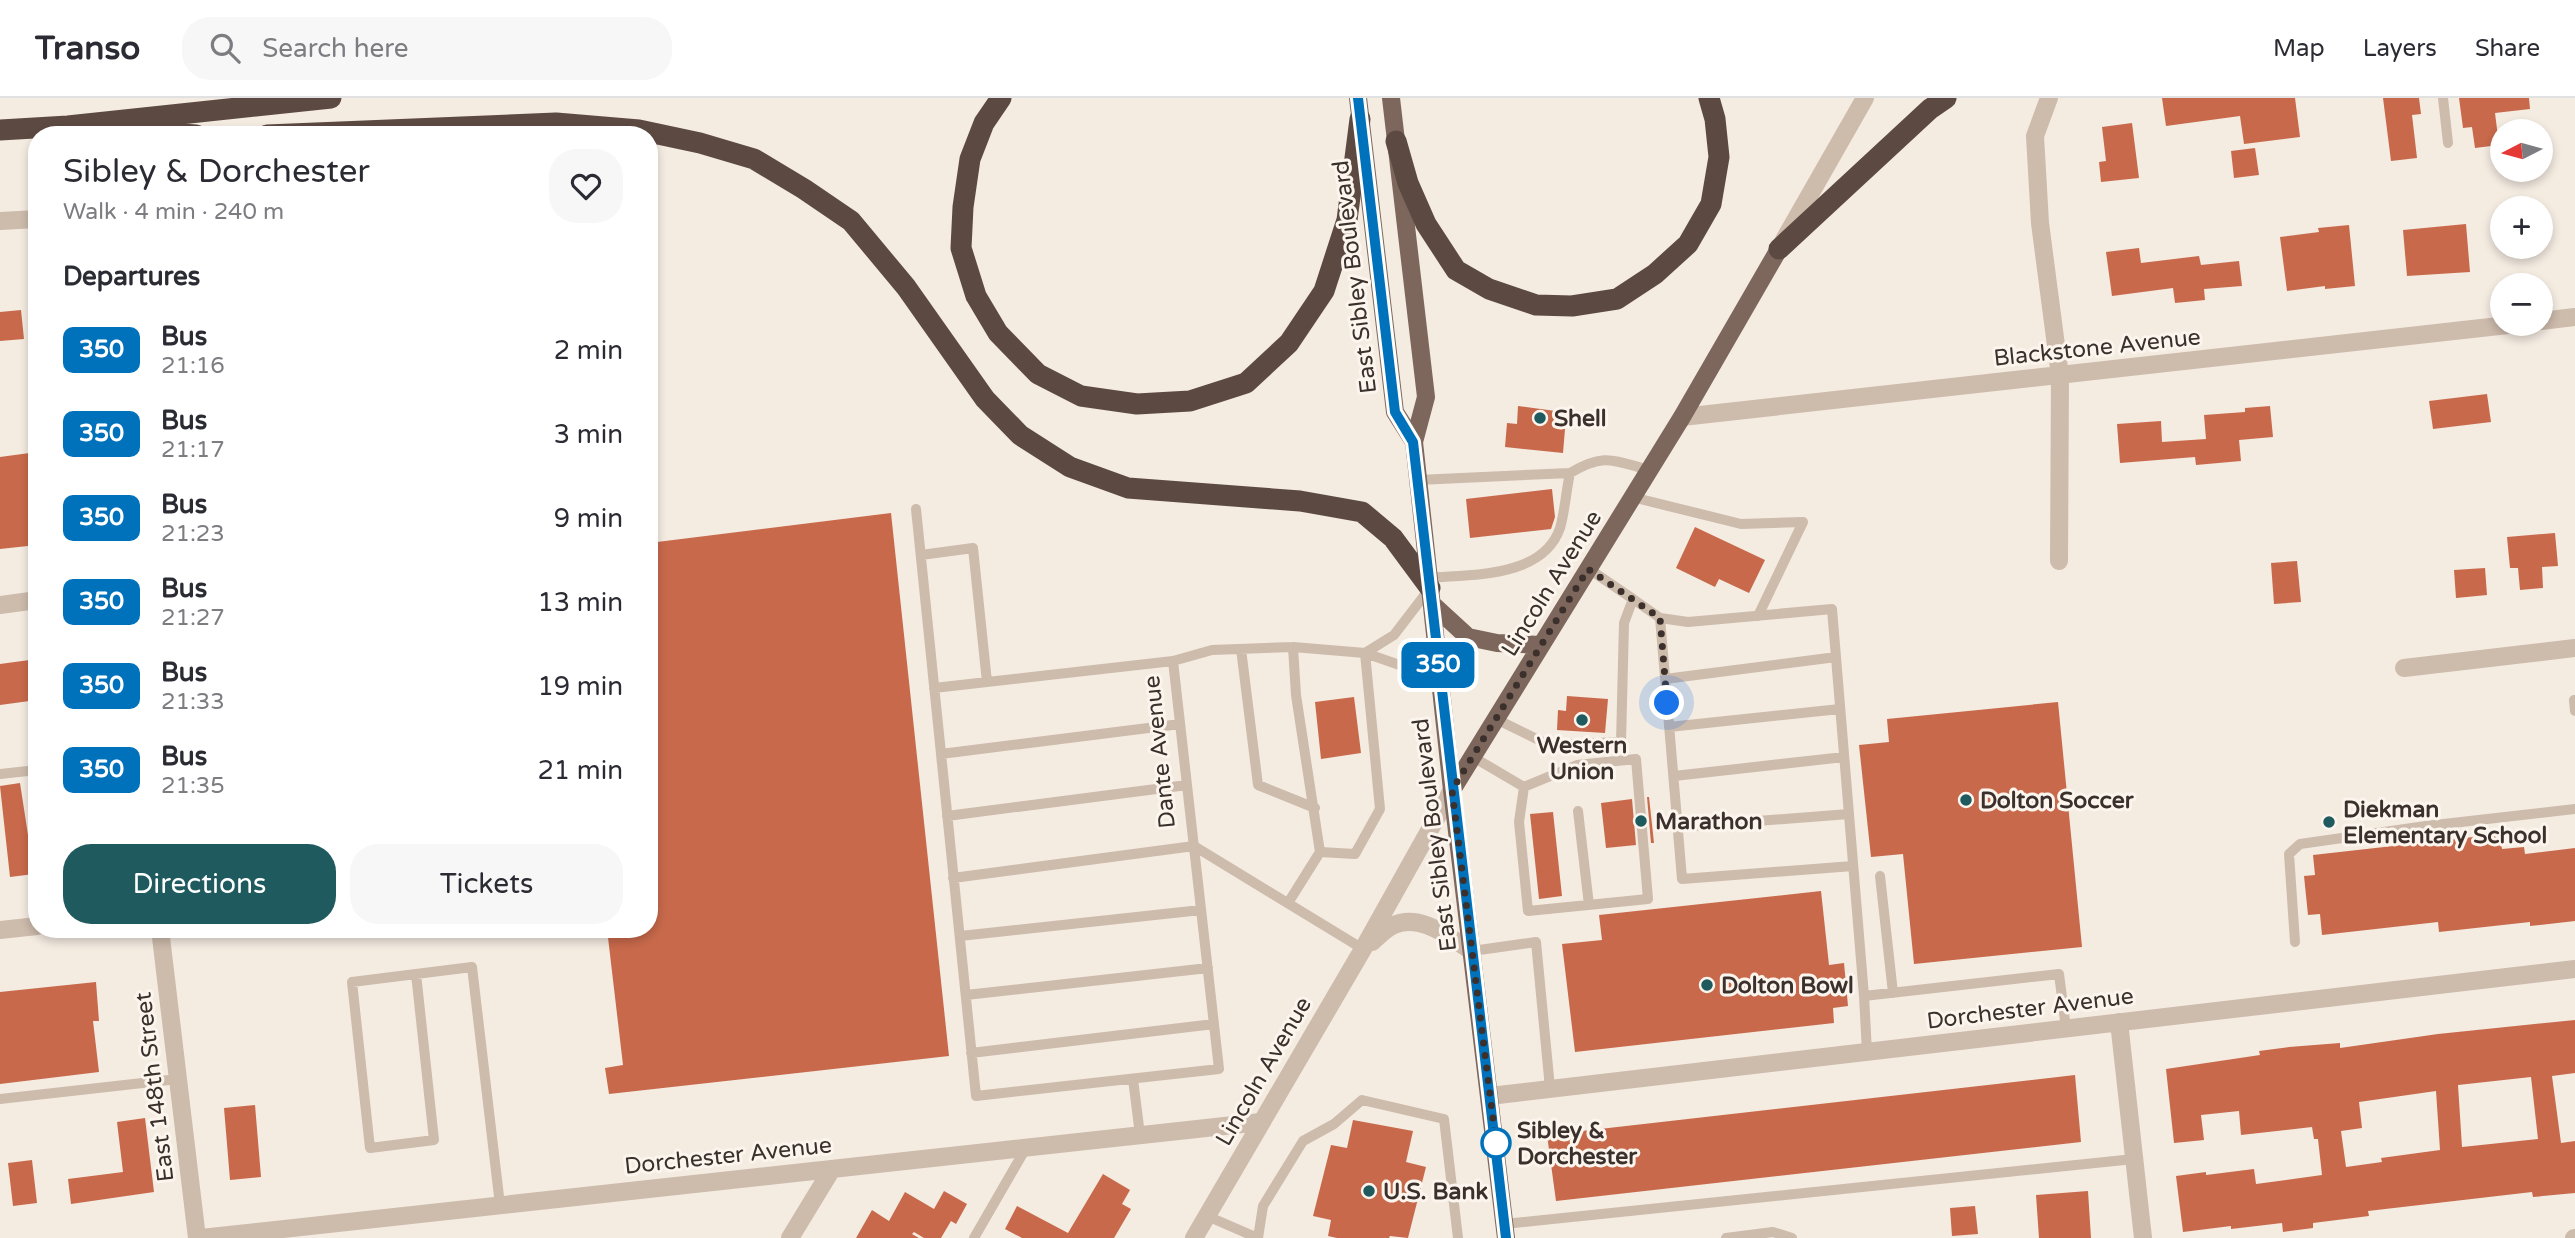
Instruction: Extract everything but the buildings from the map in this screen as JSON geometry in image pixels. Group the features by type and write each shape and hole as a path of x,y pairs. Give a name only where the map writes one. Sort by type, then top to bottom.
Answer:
{"highway":[{"path":"68,126 331,98"},
{"path":"1001,98 984,123 970,159 963,207 961,248 976,296 998,333 1038,374 1081,396 1137,404 1190,401 1246,383 1289,343 1324,291 1347,220 1359,108"},
{"path":"1396,141 1408,183 1426,224 1456,270 1489,289 1536,305 1572,306 1617,299 1656,274 1688,244 1711,204 1719,157 1715,119 1709,98"},
{"path":"1779,249 1930,109 1946,98"},
{"path":"503,126 584,126"},
{"path":"0,130 28,128"},
{"path":"658,134 754,159 850,221 906,287 985,399 1020,435 1070,467 1128,488 1300,500 1362,512 1393,538 1430,590"}],"main road":[{"path":"1391,98 1426,397 1413,442"},
{"name":"East Sibley Boulevard","path":"1359,108 1395,412 1413,442 1418,480 1452,790 1506,1231"},
{"name":"Lincoln Avenue","path":"1452,790 1682,417 1779,249"},
{"path":"1430,590 1468,637 1497,643 1541,645"}],"street":[{"name":"Lincoln Avenue","path":"1779,249 1865,98"},
{"path":"2049,98 2035,135 2040,223 2060,376 2059,561"},
{"path":"0,222 28,220"},
{"path":"2553,320 2575,317"},
{"name":"Blackstone Avenue","path":"1682,417 2490,327"},
{"path":"0,605 28,601"},
{"path":"2404,668 2575,648"},
{"name":"Lincoln Avenue","path":"1194,1238 1363,949 1452,790"},
{"path":"1363,949 1394,925 1413,921 1424,923 1472,951"},
{"path":"0,930 28,927"},
{"name":"East 148th Street","path":"161,938 199,1238"},
{"name":"Dorchester Avenue","path":"1490,1096 2575,969"},
{"path":"2119,1022 2143,1238"},
{"name":"Dorchester Avenue","path":"199,1238 1261,1122"},
{"path":"790,1238 832,1169"}],"lane":[{"path":"2443,98 2448,143"},
{"path":"1418,480 1570,473 1590,461 1610,460 1649,470"},
{"path":"1365,653 1394,635 1430,590 1478,574 1517,567 1543,554 1559,530 1570,473"},
{"path":"1632,497 1741,524 1803,522 1758,616"},
{"path":"916,509 953,878 976,1096 1219,1069 1194,846 953,878"},
{"path":"920,555 973,548 987,682"},
{"path":"1588,569 1660,618 1688,622 1832,609 1867,1052"},
{"path":"1496,719 1549,745 1622,741 1624,623 1633,598"},
{"path":"1660,618 1682,879 1853,866"},
{"path":"1289,903 1320,852 1296,695 1293,648"},
{"path":"1173,661 1212,650 1293,648 1365,653 1440,678"},
{"path":"1241,649 1258,785 1314,808"},
{"path":"1320,852 1355,854 1380,809 1365,653"},
{"path":"1665,679 1836,657"},
{"name":"Dante Avenue","path":"934,688 1173,661 1194,846 1363,949"},
{"path":"1669,727 1840,709"},
{"path":"941,754 1180,724"},
{"path":"1473,757 1524,788"},
{"path":"1674,776 1844,757"},
{"path":"1636,759 1648,899 1528,911 1519,822 1524,788 1577,765 1636,759"},
{"path":"0,774 28,770"},
{"path":"947,816 1187,785"},
{"path":"2295,942 2289,853 2300,844 2575,809"},
{"path":"1578,811 1589,905"},
{"path":"1678,827 1849,814"},
{"path":"1880,876 1894,993"},
{"path":"960,936 1201,910"},
{"path":"1472,951 1536,942 1550,1088"},
{"path":"416,974 434,1140 370,1148 352,982 416,974 472,967 500,1205"},
{"path":"966,995 1208,968"},
{"path":"1864,996 2059,974 2066,1028"},
{"path":"971,1053 1214,1024"},
{"path":"0,1100 178,1079"},
{"path":"1133,1079 1140,1135"},
{"path":"1207,1216 1258,1238 1263,1206 1303,1141 1334,1124 1362,1100 1444,1119 1458,1238"},
{"path":"974,1238 1026,1147"},
{"path":"1506,1231 2134,1159"},
{"path":"1726,1238 1773,1232 1792,1238"}],"bus line":[{"name":"350","path":"1358,98 1395,412 1413,442 1506,1238"}],"place":[{"name":"Shell","path":"1540,418"},
{"name":"Western Union","path":"1582,720"},
{"name":"Dolton Soccer","path":"1966,800"},
{"name":"Marathon","path":"1641,821"},
{"name":"Diekman Elementary School","path":"2329,822"},
{"name":"Dolton Bowl","path":"1707,985"},
{"name":"Sibley & Dorchester","path":"1496,1143"},
{"name":"U.S. Bank","path":"1369,1191"}],"route":[{"path":"1496,1143 1452,790 1588,569 1660,618 1667,703"}]}
